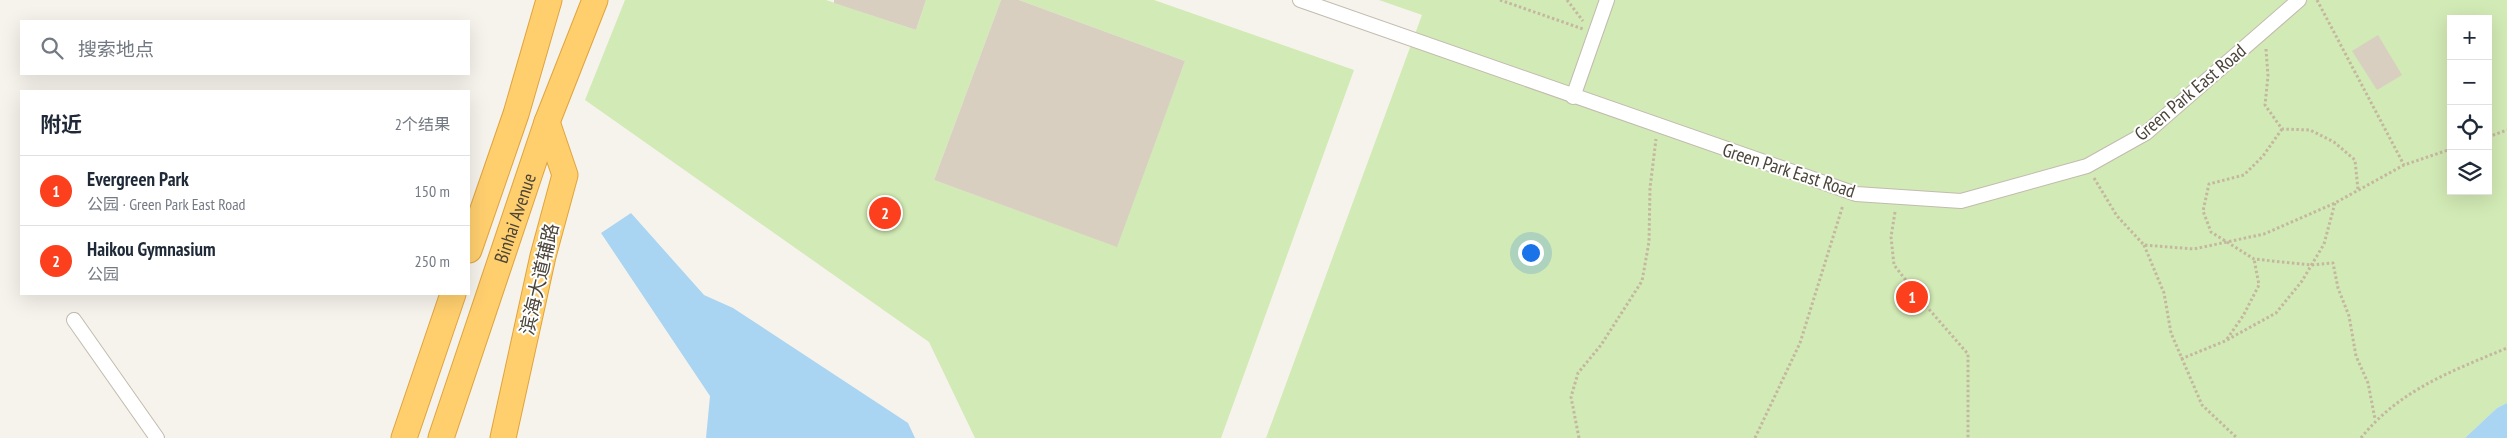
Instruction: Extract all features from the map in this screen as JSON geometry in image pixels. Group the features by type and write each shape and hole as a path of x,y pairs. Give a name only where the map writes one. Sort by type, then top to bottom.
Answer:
{"highway":[{"name":"Binhai Avenue","path":"470,247 516,114 548,0"},
{"name":"Binhai Avenue","path":"441,438 547,122 595,0"},
{"path":"486,438 530,239 547,183 547,122"},
{"name":"滨海大道辅路","path":"502,438 543,256 564,175 547,122"},
{"path":"404,438 453,295"}],"street":[{"name":"Green Park East Road","path":"1300,0 1573,97 1856,194 1961,201 2087,166 2146,133 2299,0"},
{"path":"1573,97 1608,0"},
{"path":"74,320 158,438"}],"path":[{"path":"1500,0 1590,31 1566,0"},
{"path":"2317,0 2404,165"},
{"path":"2264,30 2268,76 2266,105 2282,129"},
{"path":"1579,438 1571,397 1578,373 1612,329 1642,280 1649,242 1650,188 1658,126"},
{"path":"2282,129 2310,130 2334,142 2355,160 2358,190"},
{"path":"2282,129 2263,156 2244,175 2209,184 2203,211 2210,232 2254,259 2311,265 2334,263 2338,288 2349,316 2356,356 2368,383 2376,419"},
{"path":"2492,136 2507,130"},
{"path":"2144,245 2194,249 2264,234 2335,203 2404,165 2448,150"},
{"path":"2087,166 2117,216 2144,245 2164,293 2171,333 2202,405 2237,438"},
{"path":"1756,438 1800,343 1847,191"},
{"path":"1897,196 1891,237 1894,265 1926,307 1968,354 1968,438"},
{"path":"2181,359 2225,341 2276,313 2302,281 2324,244 2335,203"},
{"path":"2225,341 2243,316 2259,285 2254,259"},
{"path":"2361,438 2376,419 2423,384 2507,348"}],"green space":[{"path":"625,0 826,0 916,30 926,0 1001,0 934,180 1116,246 1185,61 1019,0 1154,0 1354,70 1221,438 975,438 929,342 585,100"},
{"path":"1379,0 2507,0 2507,403 2497,408 2465,438 1266,438 1422,15"}],"water":[{"path":"631,213 704,295 733,308 908,423 915,438 706,438 710,396 601,233"},
{"path":"2507,403 2507,438 2465,438 2497,408"}],"building":[{"path":"834,0 926,0 916,30 834,3"},
{"path":"1001,0 1019,0 1185,61 1117,247 934,180"},
{"path":"2378,35 2402,75 2377,90 2352,51"}],"place":[{"name":"Haikou Gymnasium","path":"885,213"},
{"name":"Evergreen Park","path":"1912,297"}]}
